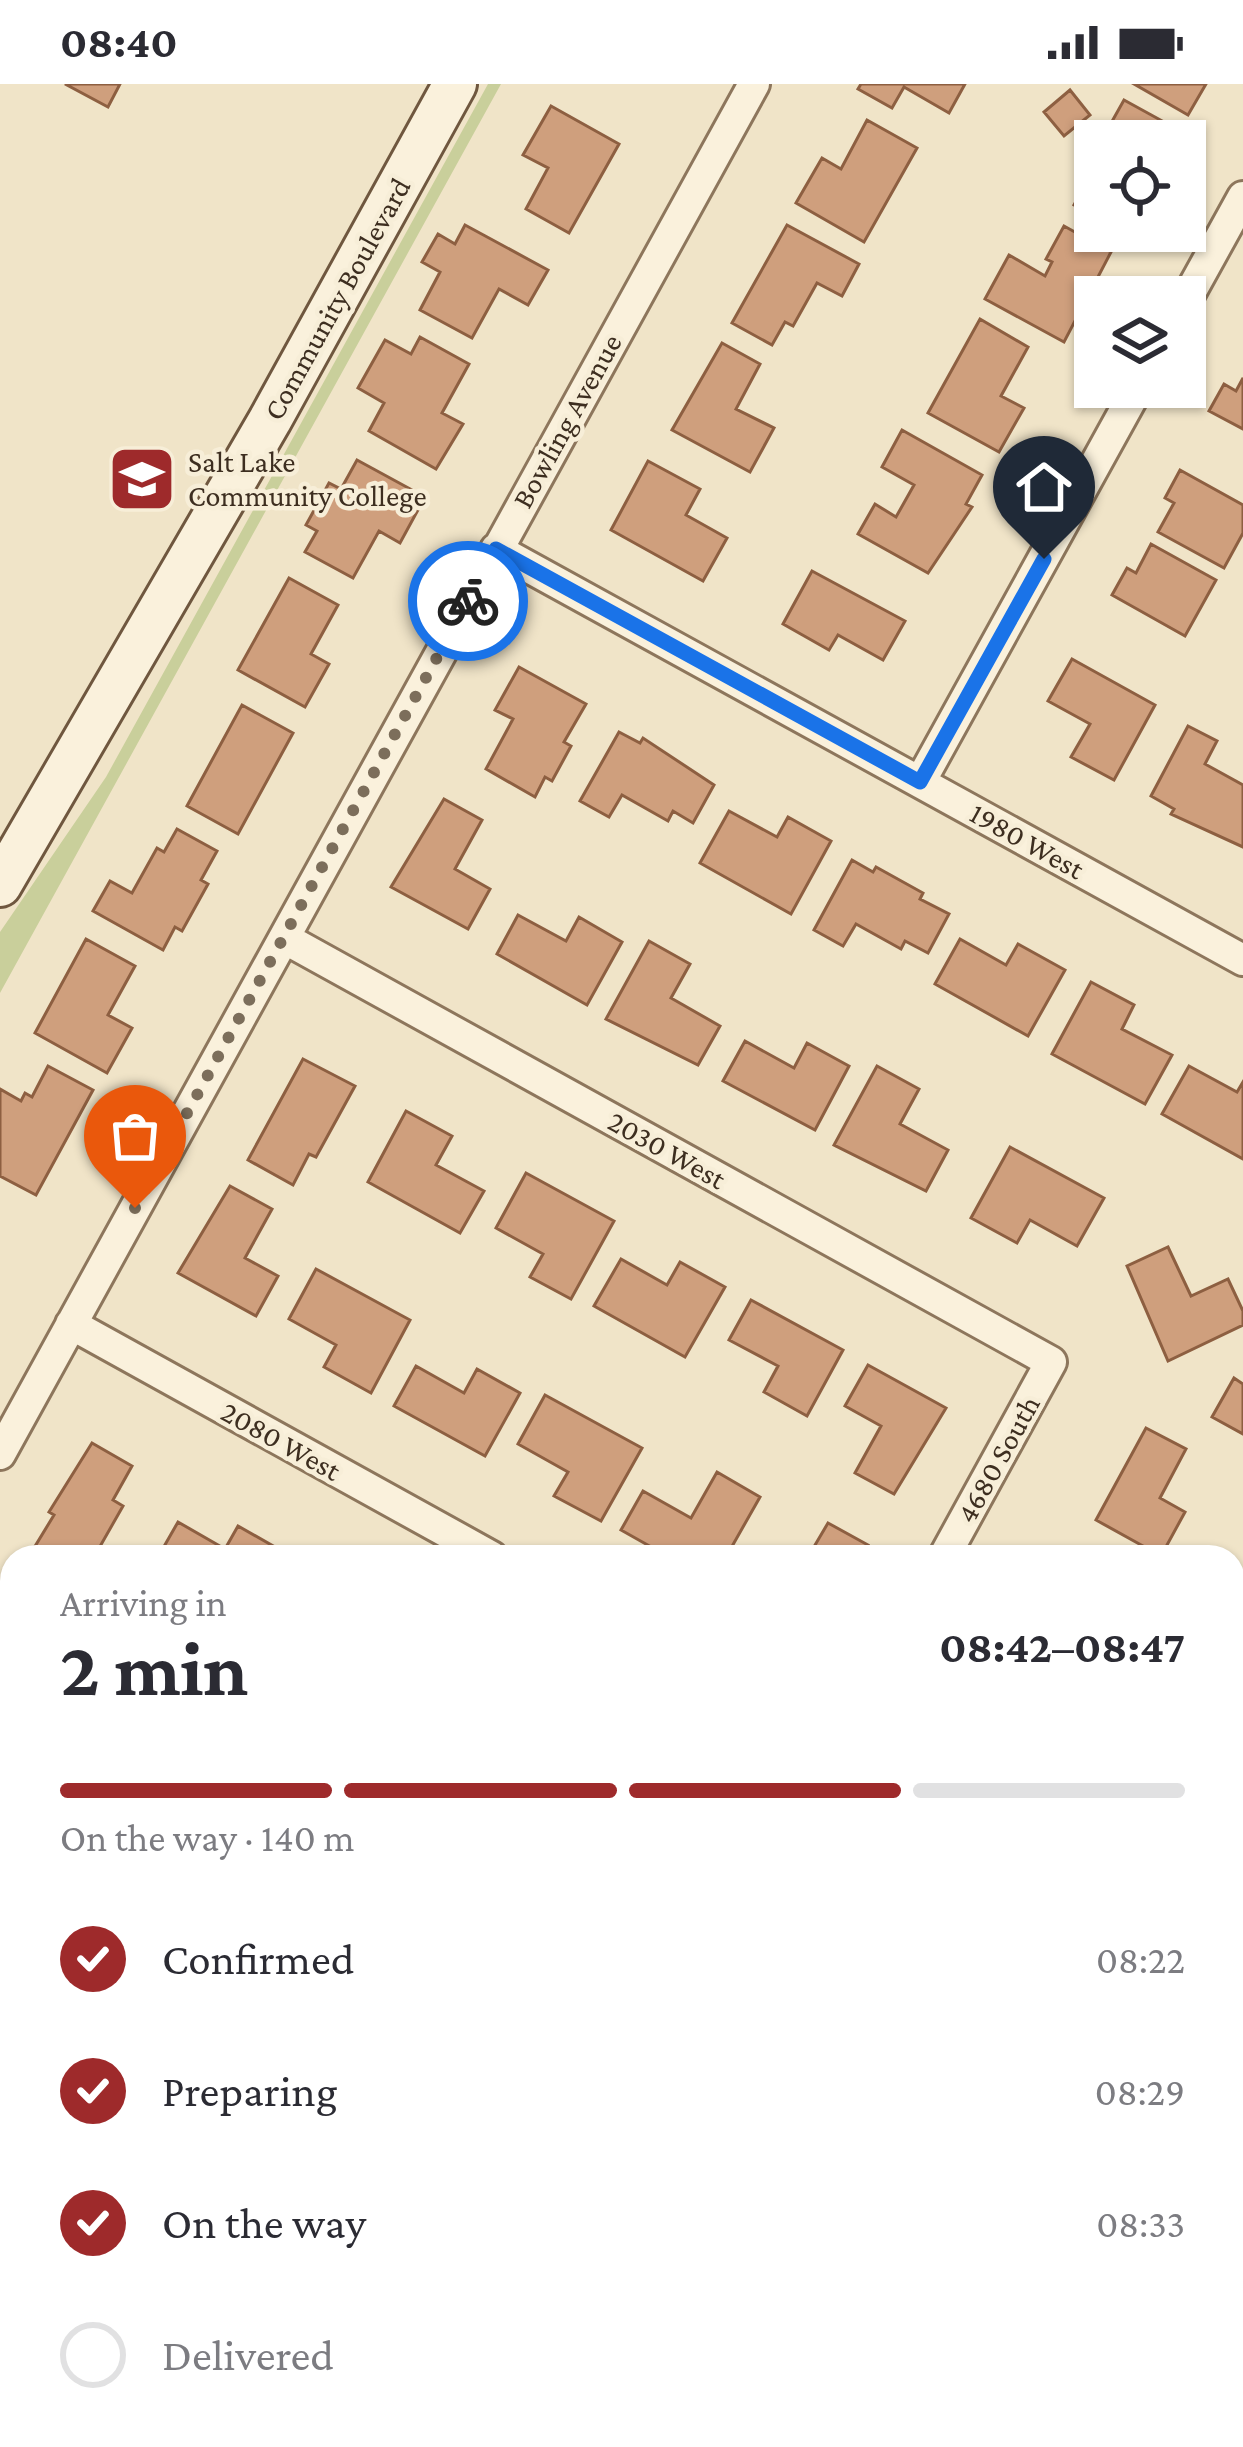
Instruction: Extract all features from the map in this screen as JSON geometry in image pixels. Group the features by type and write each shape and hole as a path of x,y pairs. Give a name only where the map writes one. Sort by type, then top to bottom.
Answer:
{"street":[{"name":"Community Boulevard","path":"0,886 270,420 455,84"},
{"name":"Bowling Avenue","path":"0,1454 754,84"},
{"path":"1199,276 1243,197"},
{"path":"920,782 1126,408"},
{"name":"1980 West","path":"496,549 1243,960"},
{"name":"2030 West","path":"284,938 1051,1362"},
{"name":"2080 West","path":"71,1324 470,1545"},
{"name":"4680 South","path":"951,1545 1051,1362"}],"green space":[{"path":"488,84 501,84 0,993 0,932 106,777"}],"building":[{"path":"65,84 120,84 108,107"},
{"path":"861,84 965,84 949,113 904,87 892,108 858,89"},
{"path":"1134,84 1206,84 1188,115"},
{"path":"1070,90 1090,115 1074,120 1074,128 1064,136 1044,112"},
{"path":"1124,100 1160,120 1113,120"},
{"path":"551,106 619,144 569,233 526,209 548,168 523,155"},
{"path":"867,120 917,148 864,242 796,203 822,158 841,169"},
{"path":"465,225 548,270 528,305 499,289 472,338 420,310 440,272 422,262 438,234 455,244"},
{"path":"787,225 859,264 842,296 817,283 793,326 785,322 772,345 732,323"},
{"path":"1064,226 1074,232 1074,252 1111,252 1098,276 1074,276 1074,323 1064,342 985,299 1009,255 1045,276 1052,262 1046,259"},
{"path":"980,319 1028,347 1001,396 1024,408 999,452 928,413"},
{"path":"420,337 469,364 442,413 463,424 436,469 369,431 384,403 358,388 385,340 411,354"},
{"path":"722,343 760,364 736,409 774,428 750,472 672,430"},
{"path":"1243,378 1243,429 1209,411 1224,384 1236,391"},
{"path":"902,430 982,475 966,504 972,507 928,573 858,534 875,504 896,517 914,485 882,467"},
{"path":"357,460 425,497 400,543 379,531 353,578 305,552 317,531 306,525 329,483 341,489"},
{"path":"648,461 700,489 686,515 727,538 703,581 611,530"},
{"path":"1180,470 1243,505 1243,533 1224,568 1158,532 1174,503 1165,498"},
{"path":"1151,544 1216,580 1185,636 1112,595 1127,568 1136,573"},
{"path":"812,571 905,621 883,660 838,635 829,650 783,624"},
{"path":"289,578 338,605 311,654 329,664 305,707 238,670"},
{"path":"1072,659 1155,705 1114,780 1071,757 1090,724 1048,701"},
{"path":"519,667 586,704 564,742 571,746 552,781 545,777 535,797 486,769 513,719 495,710"},
{"path":"242,705 293,733 238,834 187,806"},
{"path":"1188,726 1217,741 1205,764 1243,785 1243,847 1171,814 1174,809 1151,796"},
{"path":"619,732 640,743 643,738 714,785 693,823 673,811 668,821 622,795 609,817 580,801"},
{"path":"444,799 482,820 455,869 490,889 468,929 391,887"},
{"path":"729,811 777,837 788,817 831,841 791,914 700,863"},
{"path":"177,829 217,851 201,880 208,884 182,931 175,927 163,950 93,911 110,881 132,893 157,848 164,852"},
{"path":"852,860 873,872 876,867 923,893 920,899 949,914 928,953 905,941 901,949 856,924 843,946 814,930"},
{"path":"518,915 566,941 579,917 622,942 587,1005 497,954"},
{"path":"86,939 135,966 108,1015 132,1028 107,1073 35,1033"},
{"path":"960,939 1006,965 1018,944 1065,970 1028,1036 935,984"},
{"path":"649,941 690,964 671,998 720,1026 698,1065 606,1019"},
{"path":"1091,982 1134,1005 1122,1029 1172,1055 1145,1104 1052,1054"},
{"path":"745,1041 794,1068 807,1043 849,1066 815,1130 723,1081"},
{"path":"303,1059 355,1086 316,1157 309,1154 293,1185 248,1160"},
{"path":"48,1066 93,1090 36,1195 0,1176 0,1089 21,1101 25,1093 32,1097"},
{"path":"877,1066 919,1089 900,1124 948,1150 926,1191 834,1145"},
{"path":"1189,1066 1237,1092 1243,1082 1243,1159 1162,1114"},
{"path":"406,1111 452,1136 436,1165 484,1191 460,1233 368,1182"},
{"path":"1010,1147 1104,1198 1077,1246 1030,1220 1017,1243 971,1218"},
{"path":"526,1173 614,1221 571,1299 530,1277 543,1254 496,1228"},
{"path":"230,1186 272,1209 245,1258 278,1276 256,1316 178,1273"},
{"path":"1168,1247 1191,1296 1228,1279 1243,1311 1243,1325 1168,1361 1127,1266"},
{"path":"621,1259 667,1285 680,1262 725,1287 685,1357 594,1306"},
{"path":"316,1269 410,1320 371,1393 324,1367 336,1345 289,1319"},
{"path":"751,1300 843,1350 807,1416 764,1392 778,1366 729,1340"},
{"path":"868,1365 946,1408 894,1494 855,1473 881,1426 845,1406"},
{"path":"416,1366 464,1393 477,1369 520,1393 485,1456 394,1406"},
{"path":"1234,1378 1243,1384 1243,1434 1212,1417"},
{"path":"545,1395 642,1448 601,1521 554,1496 568,1472 518,1444"},
{"path":"1146,1428 1186,1449 1160,1498 1185,1512 1167,1545 1141,1545 1096,1520"},
{"path":"92,1443 132,1466 113,1500 123,1506 101,1545 36,1545 54,1515 49,1512"},
{"path":"717,1472 760,1497 733,1545 648,1545 621,1530 643,1491 691,1518"},
{"path":"178,1522 218,1545 165,1545"},
{"path":"828,1523 868,1545 815,1545"},
{"path":"238,1526 271,1545 227,1545"}],"way so far":[{"path":"135,1208 468,601"}],"place":[{"name":"Salt Lake Community College","path":"142,479"}],"route":[{"path":"468,601 496,549 920,782 1044,559"}]}
